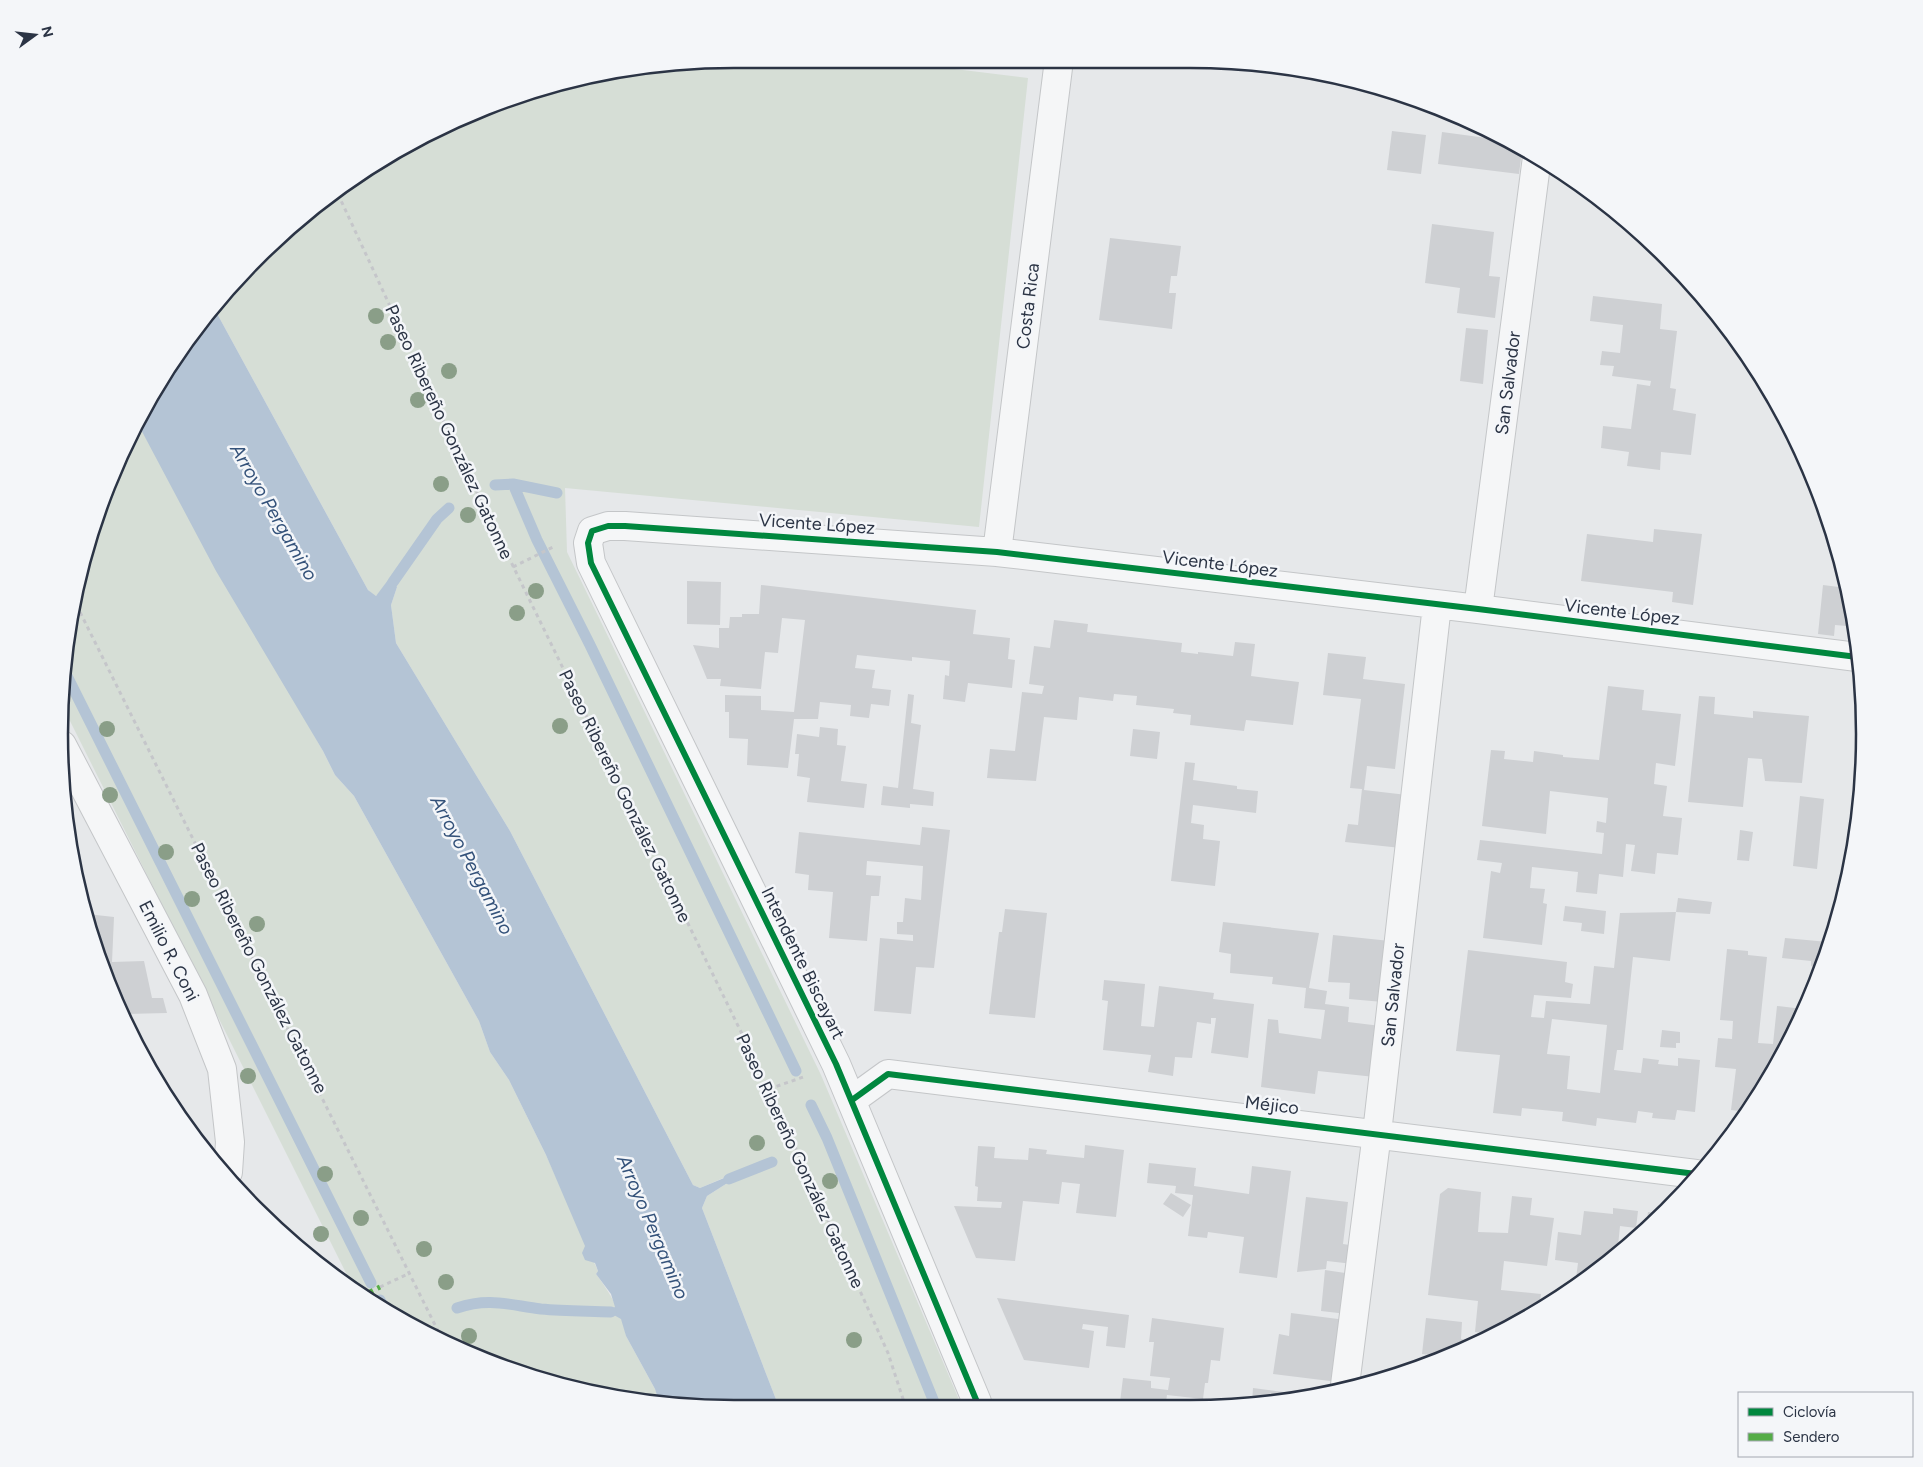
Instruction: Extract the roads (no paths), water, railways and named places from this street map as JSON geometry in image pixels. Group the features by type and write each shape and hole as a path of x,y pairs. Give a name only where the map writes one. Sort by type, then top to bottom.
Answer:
{"street":[{"name":"Costa Rica","path":"997,552 1057,68"},
{"name":"San Salvador","path":"1478,609 1536,165"},
{"name":"Vicente López","path":"588,544 592,531 608,526 997,552 1478,609 1851,656"},
{"name":"Intendente Biscayart","path":"588,544 591,563 836,1064 976,1400"},
{"name":"San Salvador","path":"1344,1381 1378,1133 1437,605"},
{"name":"Emilio R. Coni","path":"69,757 193,995 222,1069 230,1142 228,1167"},
{"name":"Méjico","path":"852,1100 888,1074 1378,1133 1690,1173"}],"water":[{"name":"Arroyo Pergamino","path":"217,313 368,590 376,596 388,580 397,587 391,605 396,643 510,831 693,1185 700,1188 729,1176 729,1182 707,1196 702,1208 776,1400 734,1400 657,1395 626,1336 621,1319 612,1314 611,1309 615,1307 611,1294 596,1274 598,1271 595,1263 585,1260 582,1253 585,1246 546,1155 509,1080 490,1052 479,1021 354,796 335,775 323,751 216,571 141,430 180,363"}],"waterway":[{"path":"513,484 537,540 590,645 796,1071"},
{"path":"495,485 513,484 557,493"},
{"path":"393,582 437,519 449,508"},
{"path":"70,682 371,1283"},
{"path":"811,1105 827,1138 933,1400"},
{"path":"729,1179 772,1162"},
{"path":"457,1308 489,1302 541,1309 611,1312"}]}
